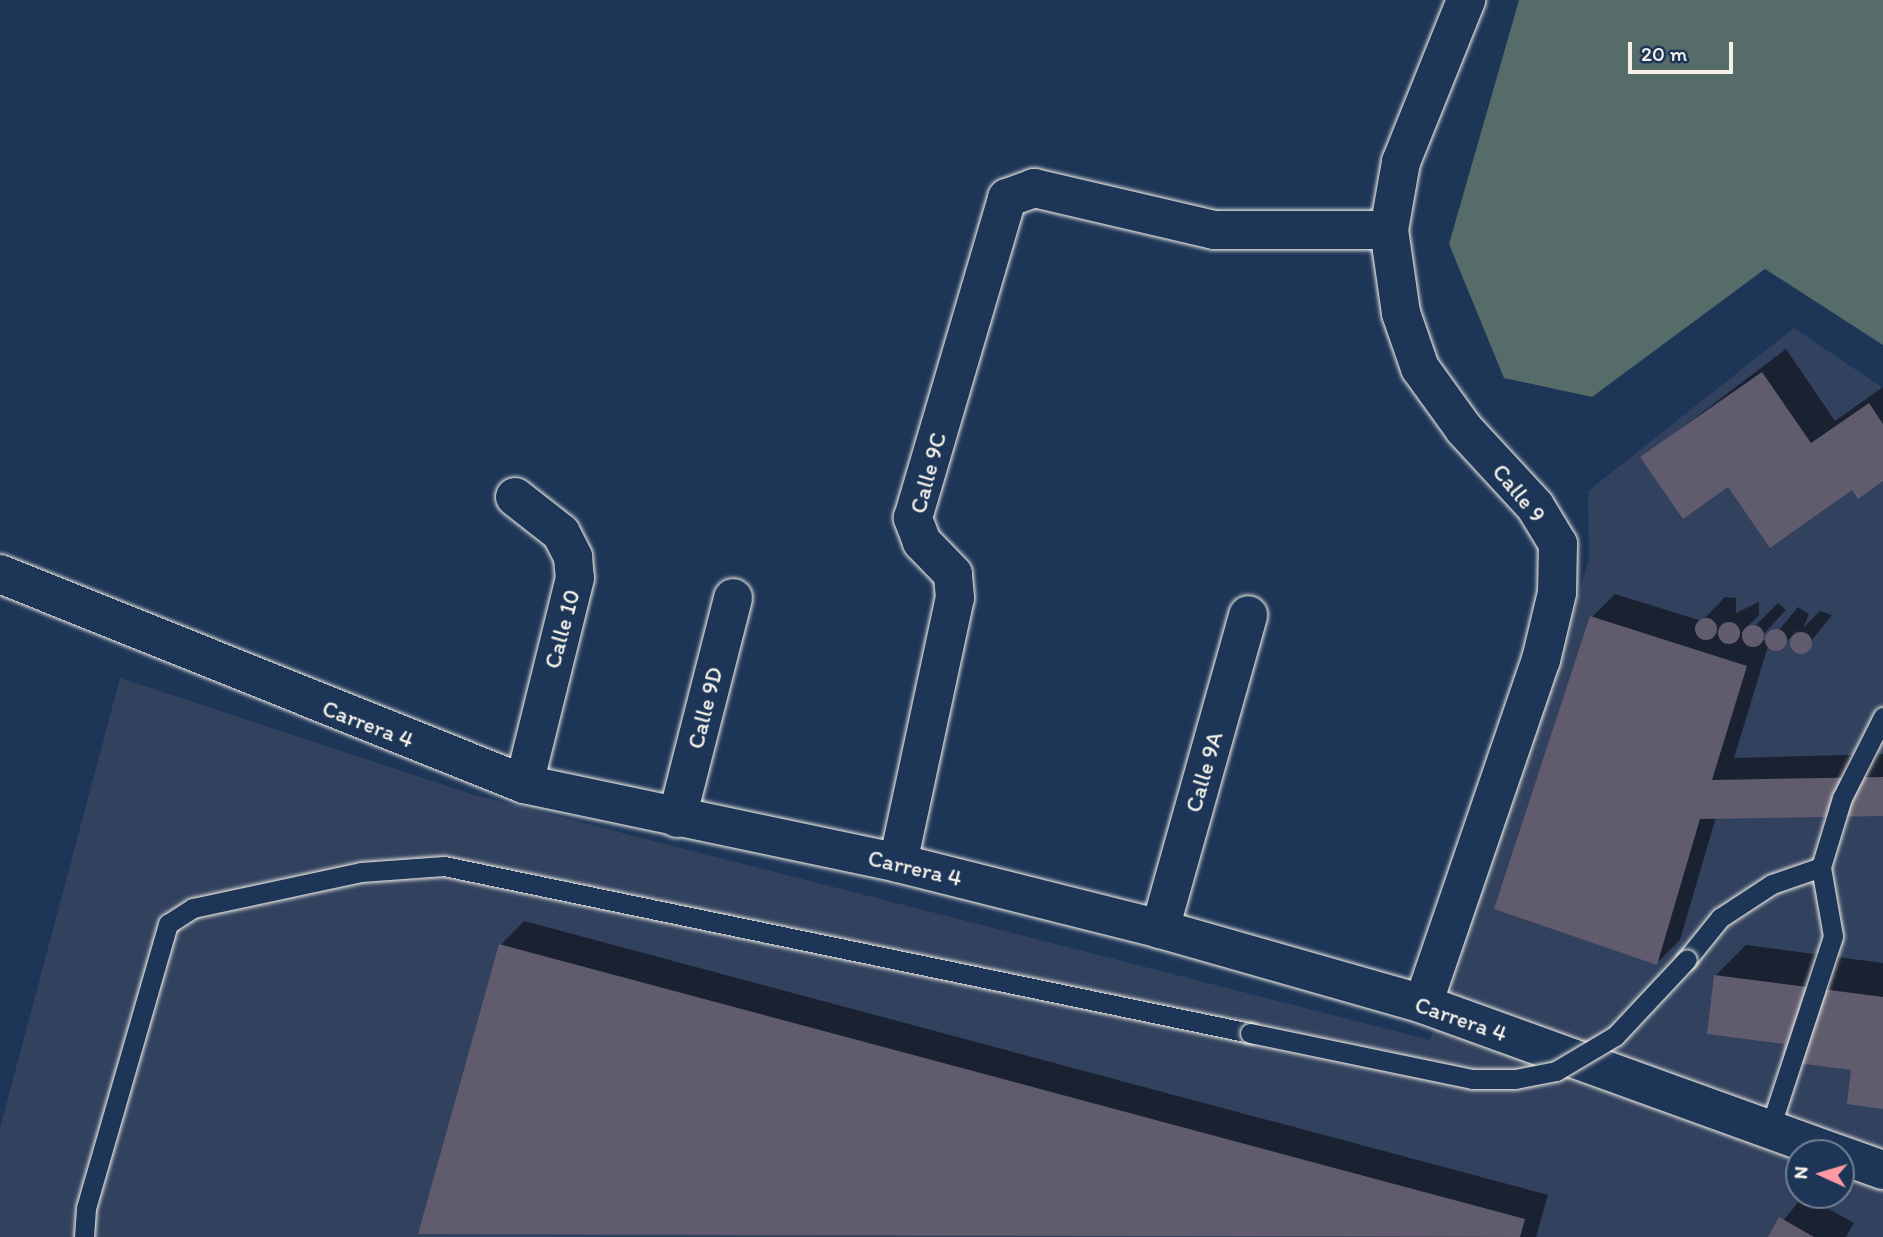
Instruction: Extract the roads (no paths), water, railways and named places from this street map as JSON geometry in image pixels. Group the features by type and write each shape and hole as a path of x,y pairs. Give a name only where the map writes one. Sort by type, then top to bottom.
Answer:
{"street":[{"name":"Calle 9","path":"1423,1004 1541,660 1557,593 1558,544 1535,506 1464,429 1420,369 1401,313 1389,230 1401,162 1466,0"},
{"name":"Calle 9C","path":"898,863 955,598 953,574 922,542 913,518 1007,198 1034,188 1214,230 1389,230"},
{"name":"Calle 10","path":"515,497 561,533 573,557 575,578 524,784"},
{"name":"Carrera 4","path":"0,575 524,784 898,863 1160,929 1423,1004 1793,1139"},
{"name":"Calle 9D","path":"677,818 733,598"},
{"name":"Calle 9A","path":"1160,929 1248,615"},
{"path":"1855,1160 1883,1170"}],"lane":[{"path":"1769,1131 1833,936 1821,867 1842,798 1883,717"},
{"path":"84,1237 86,1208 168,925 193,908 361,873 444,866 1472,1079 1515,1079 1556,1071 1615,1036 1687,959 1720,918 1772,884 1821,867"}]}
